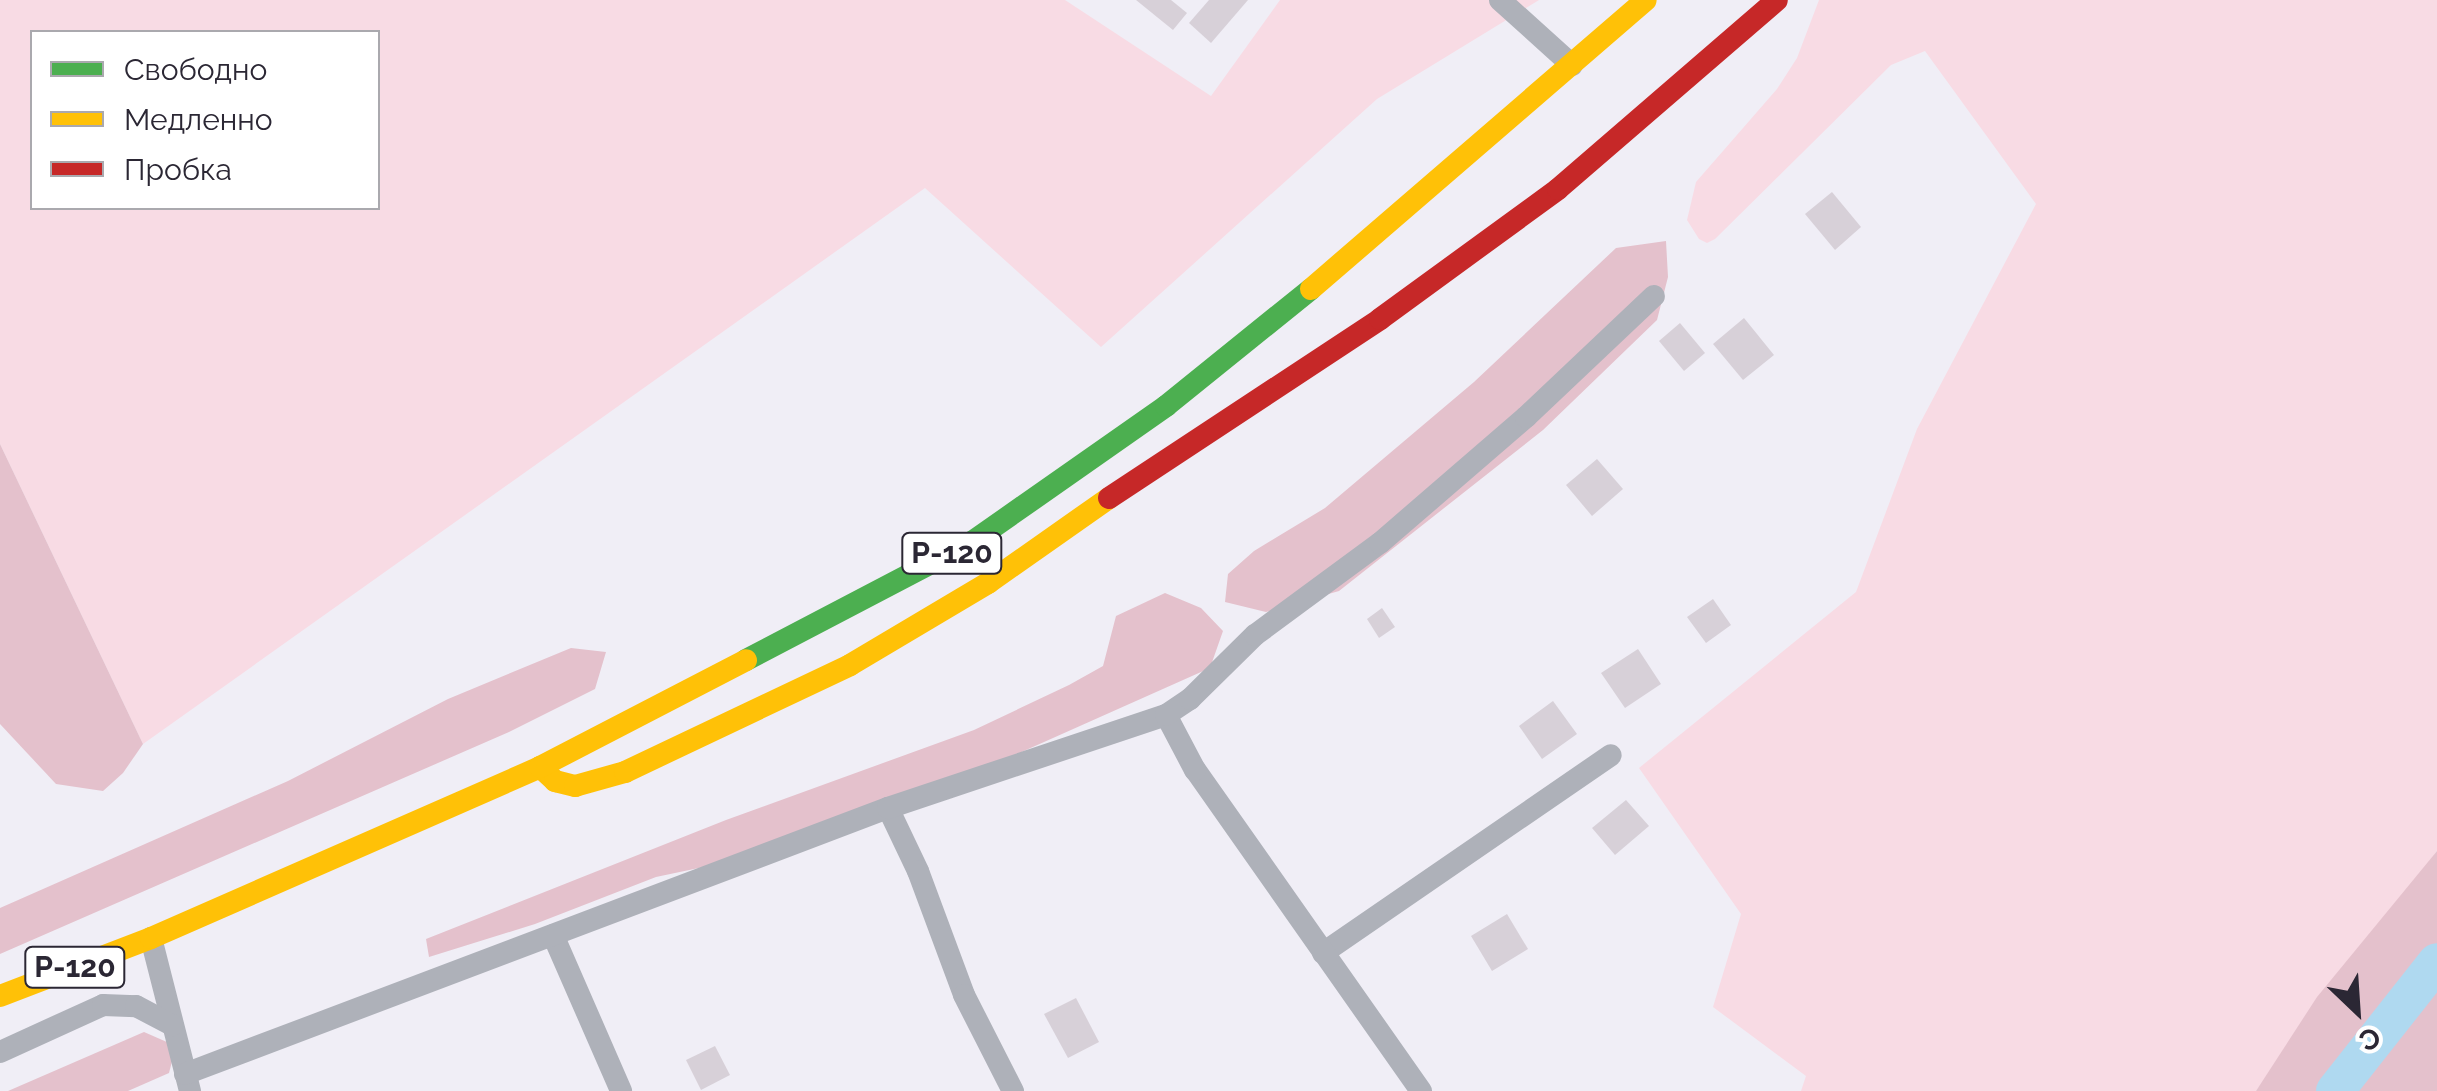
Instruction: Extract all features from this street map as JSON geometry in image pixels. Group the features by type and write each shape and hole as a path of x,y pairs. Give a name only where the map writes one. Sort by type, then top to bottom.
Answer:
{"main road":[{"name":"Р-120","path":"0,996 151,938 540,767 972,542 1066,479 1281,315 1646,0"},
{"path":"540,767 555,780 574,786 625,772 850,665 988,583 1214,425 1380,319 1558,190 1778,0"}],"street":[{"path":"1500,0 1572,65"},
{"path":"151,938 187,1082 553,935 888,808 1166,715 1190,698 1254,635 1380,543 1526,417 1654,296"},
{"path":"1166,715 1194,770 1421,1091"},
{"path":"1323,952 1610,755"},
{"path":"888,808 918,871 964,996 1013,1091"},
{"path":"553,935 620,1091"},
{"path":"0,1052 103,1005 136,1006 172,1025"}],"shaded area":[{"path":"0,0 1065,0 1211,96 1280,0 1539,0 1377,99 1101,347 925,188 143,744 0,444"},
{"path":"1819,0 2437,0 2437,851 2256,1091 1801,1091 1806,1076 1713,1007 1741,914 1639,768 1856,592 1917,429 2036,204 1925,51 1891,65 1715,239 1707,243 1699,239 1687,220 1696,182 1777,89 1797,58"},
{"path":"1666,241 1668,277 1657,320 1543,430 1339,591 1266,612 1225,602 1228,574 1254,551 1325,508 1474,382 1616,248"},
{"path":"0,444 143,744 123,773 103,791 56,784 0,724"},
{"path":"1165,593 1201,608 1223,631 1210,668 979,771 770,853 656,877 535,924 429,957 426,939 726,820 974,730 1069,685 1103,666 1116,616"},
{"path":"571,648 606,652 595,689 509,732 0,954 0,908 288,781 448,699"},
{"path":"2437,851 2437,1091 2256,1091 2317,997"},
{"path":"144,1032 176,1046 169,1073 128,1091 8,1091"}],"building":[{"path":"1136,0 1171,0 1187,13 1173,30"},
{"path":"1209,0 1248,0 1211,43 1189,23"},
{"path":"1832,192 1861,227 1835,250 1805,214"},
{"path":"1744,318 1774,355 1743,380 1713,344"},
{"path":"1680,323 1705,353 1684,371 1659,341"},
{"path":"1597,459 1623,489 1592,516 1566,485"},
{"path":"1713,599 1731,625 1706,643 1687,617"},
{"path":"1382,608 1395,627 1379,638 1367,619"},
{"path":"1638,649 1661,684 1625,708 1601,673"},
{"path":"1553,701 1577,734 1542,759 1519,726"},
{"path":"1626,800 1649,826 1615,855 1592,828"},
{"path":"1507,914 1528,949 1492,971 1471,936"},
{"path":"1076,998 1099,1042 1068,1058 1044,1014"},
{"path":"715,1046 730,1075 701,1090 686,1060"}],"waterway":[{"path":"2335,1091 2437,962"}],"traffic: fast":[{"path":"746,660 972,542 1166,406 1311,289"}],"traffic: slow":[{"path":"1311,289 1646,0"},
{"path":"540,767 555,781 575,786 625,772 850,665 988,583 1109,498"},
{"path":"0,996 151,938 540,767 746,660"}],"traffic: jam":[{"path":"1109,498 1380,319 1558,189 1777,0"}]}
